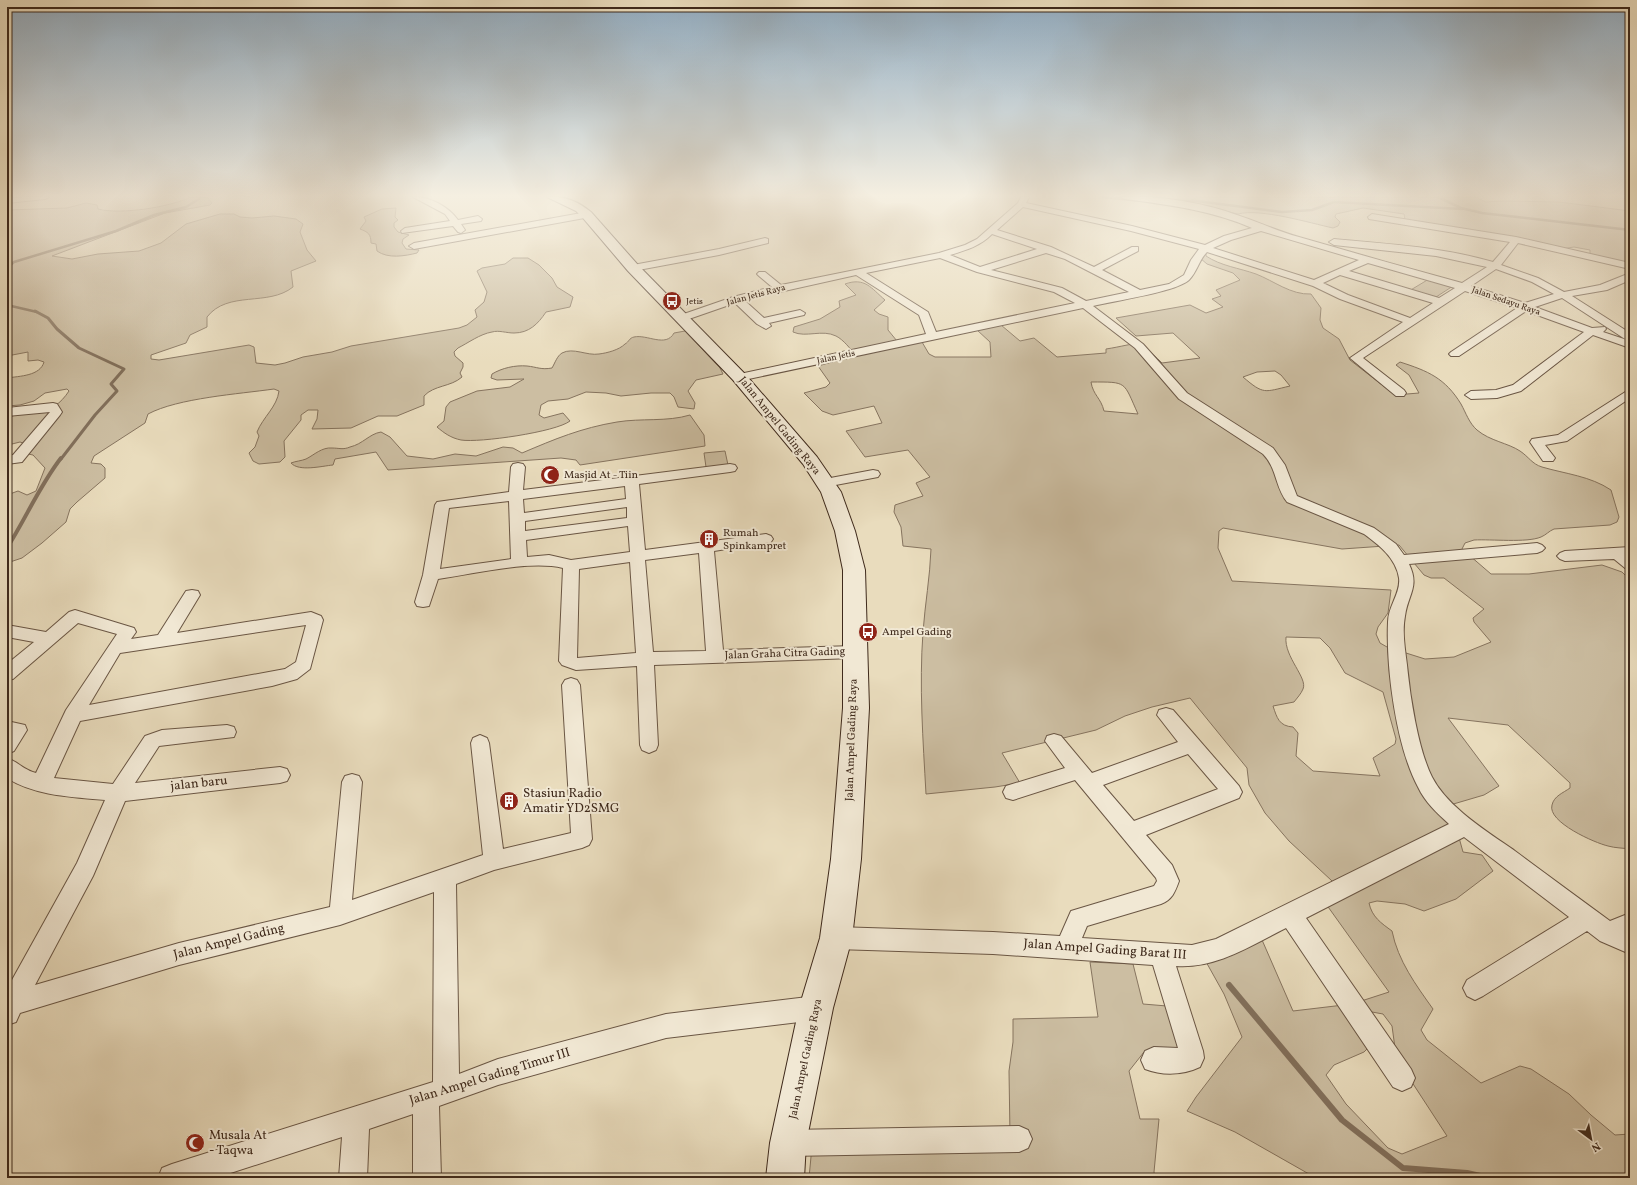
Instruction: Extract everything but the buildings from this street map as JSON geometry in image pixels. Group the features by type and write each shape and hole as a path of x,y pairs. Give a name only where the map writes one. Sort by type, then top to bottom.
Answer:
{"main road":[{"name":"Jalan Ampel Gading Raya","path":"619,252 739,377 810,461 831,492 845,531 854,570 856,708 846,859 836,938 816,1008 788,1143 785,1178"}],"street":[{"path":"633,268 717,252"},
{"name":"Jalan Jetis Raya","path":"682,318 737,298 950,252"},
{"path":"980,270 1037,252"},
{"path":"1055,252 1094,270 1140,294"},
{"path":"1094,270 1107,265 1129,252"},
{"name":"Jalan Jetis","path":"739,377 1140,294 1178,284 1190,274 1199,255 1202,252"},
{"path":"1220,252 1315,283 1344,297 1412,322"},
{"name":"Jalan Sedayu Raya","path":"1345,252 1464,287 1630,345"},
{"path":"1426,252 1495,266 1534,280 1562,295 1630,338"},
{"path":"1400,393 1356,358 1383,338 1412,322 1495,266 1506,252"},
{"path":"1570,252 1630,266"},
{"path":"941,255 1008,279 1058,290 1086,305 1139,346 1183,396 1268,451 1274,458 1281,471 1287,492 1291,498 1376,534 1385,542 1400,560 1406,573 1407,588 1396,619 1397,660 1405,716 1416,758 1427,786 1443,806 1464,826 1608,933 1630,942"},
{"path":"1315,283 1369,259"},
{"path":"857,272 924,314 932,336"},
{"path":"1340,272 1441,302"},
{"path":"762,274 779,288"},
{"path":"1455,354 1524,307 1562,295 1603,288 1630,276"},
{"path":"737,298 764,324 800,313"},
{"path":"1471,395 1497,394 1517,388 1592,331 1611,326 1630,326"},
{"path":"1548,458 1537,442 1562,438 1630,393"},
{"path":"7,412 53,407 56,412 12,460 7,471"},
{"path":"518,467 516,494 519,559"},
{"path":"423,602 431,575 442,505 516,494 730,468"},
{"path":"825,483 873,474"},
{"path":"632,480 646,659 649,745"},
{"path":"517,518 633,502"},
{"path":"517,536 635,521"},
{"path":"431,575 531,561 549,560 571,566 766,539"},
{"name":"Jalan Graha Citra Gading","path":"706,547 715,656"},
{"path":"1400,560 1537,548"},
{"path":"1565,556 1626,558"},
{"name":"Jalan Graha Citra Gading","path":"571,566 568,661 576,664 715,656 854,652"},
{"path":"163,641 192,595"},
{"path":"7,674 75,616 128,632 115,648 73,715 50,762 42,783"},
{"path":"73,715 272,679 291,674 304,665 315,620 311,618 115,648"},
{"path":"7,631 48,638"},
{"name":"Jalan Ampel Gading","path":"10,1008 179,954 340,915 494,861 582,839 571,685"},
{"path":"1130,832 1232,792 1166,715"},
{"path":"7,728 18,730 7,746"},
{"name":"Jalan Ampel Gading","path":"10,1008 85,868 118,793 152,741 157,738 227,732"},
{"path":"1054,741 1164,872 1168,881 1166,887 1160,894 1072,934"},
{"path":"480,743 494,861"},
{"path":"1013,792 1084,777 1193,746"},
{"name":"jalan baru","path":"7,766 10,770 25,779 60,788 118,793 280,775"},
{"path":"340,915 352,782"},
{"name":"Jalan Ampel Gading Barat III","path":"836,938 993,943 1072,934 1161,954 1192,956 1216,950 1464,826"},
{"path":"427,1178 436,1094 445,878"},
{"path":"1290,914 1402,1078"},
{"path":"1475,988 1587,918"},
{"path":"1608,933 1630,924"},
{"path":"1154,1060 1185,1061 1191,1058 1191,1051 1161,954"},
{"name":"Jalan Ampel Gading Timur III","path":"172,1178 436,1094 498,1072 666,1026 816,1008"},
{"path":"353,1178 356,1119"},
{"path":"788,1143 1020,1139"}],"shaded area":[{"path":"7,252 62,252 52,256 72,259 98,254 121,252 309,252 316,261 291,271 293,287 283,293 237,301 216,309 207,317 207,327 190,335 186,343 151,355 151,359 159,360 249,345 254,347 256,363 275,365 303,357 332,352 351,346 459,328 467,325 477,317 475,310 484,302 487,292 477,271 482,268 505,264 513,258 528,258 539,265 552,278 557,287 573,297 570,307 546,312 529,330 519,333 495,331 479,337 458,348 454,352 455,356 463,363 460,373 462,377 453,383 428,392 424,396 424,405 397,416 378,416 351,428 312,429 317,419 318,410 308,410 301,415 301,420 284,441 285,457 280,462 259,464 253,461 249,453 255,447 259,436 257,432 278,397 279,391 274,389 192,400 175,404 148,414 145,423 94,456 91,463 101,464 105,468 105,478 70,509 66,522 22,558 7,563 7,495 18,491 27,495 36,491 45,468 33,455 23,453 23,443 20,442 8,445 7,417 41,412 49,409 62,400 69,391 67,389 45,393 34,401 20,405 7,406 7,378 34,373 42,367 44,362 38,360 28,361 28,352 7,356"},
{"path":"379,252 417,252 397,256 381,254"},
{"path":"1590,252 1630,252 1630,263 1590,256"},
{"path":"1206,254 1206,256 1218,262 1256,274 1290,290 1304,294 1311,294 1321,308 1320,320 1323,328 1339,339 1350,360 1395,395 1419,393 1409,375 1396,365 1400,362 1427,372 1449,388 1461,404 1472,424 1482,434 1515,448 1539,466 1595,481 1611,490 1619,517 1617,522 1610,525 1554,529 1541,537 1527,540 1474,540 1465,543 1462,549 1491,574 1529,574 1602,565 1622,572 1630,580 1630,849 1611,847 1593,841 1573,831 1557,818 1552,812 1553,802 1559,795 1570,788 1570,783 1508,725 1448,718 1499,786 1484,795 1450,805 1463,852 1482,855 1493,871 1456,899 1424,911 1405,904 1377,901 1369,903 1375,916 1392,931 1403,963 1433,1009 1421,1030 1427,1040 1481,1083 1520,1066 1531,1069 1569,1094 1615,1135 1630,1134 1630,1178 1316,1178 1235,1132 1187,1111 1242,1037 1224,994 1205,960 1259,933 1293,1011 1352,1004 1389,992 1326,904 1346,894 1289,841 1265,813 1249,785 1247,768 1190,698 1152,707 1125,716 1096,730 1002,753 1020,783 926,794 921,672 923,632 931,549 903,546 901,527 894,512 895,505 923,496 916,483 930,477 908,450 865,457 846,431 882,423 874,406 833,415 822,411 804,393 826,387 830,383 818,366 856,355 836,336 825,333 798,334 793,332 794,327 820,319 840,307 839,301 856,295 845,284 858,282 867,285 885,300 874,310 879,314 888,317 888,330 897,341 922,342 929,354 935,357 991,357 990,342 977,330 1001,325 1020,341 1034,338 1057,357 1106,353 1106,349 1137,344 1147,349 1162,363 1200,358 1173,333 1136,336 1116,318 1190,305 1206,313 1223,307 1212,299 1221,296 1216,290 1240,280 1233,273 1207,264 1200,258","holes":["1275,371 1281,375 1290,386 1269,391 1256,387 1243,377 1257,372","1091,382 1112,382 1123,386 1130,395 1138,414 1104,411","1223,528 1342,549 1399,545 1424,575 1431,578 1444,578 1484,609 1473,618 1474,622 1491,642 1454,657 1425,659 1387,647 1380,643 1376,634 1378,627 1388,613 1391,590 1232,581 1218,548 1219,531","1286,637 1320,638 1330,648 1345,673 1383,692 1396,739 1395,744 1373,758 1380,776 1313,771 1296,756 1298,733 1293,727 1285,725 1279,721 1273,706 1294,702 1303,689 1304,684 1286,645","1372,1012 1383,1014 1392,1026 1395,1048 1404,1070 1447,1136 1402,1154 1388,1148 1346,1104 1326,1075 1334,1065 1364,1052 1367,1049 1362,1018"]},
{"path":"1429,279 1453,286 1433,299 1409,291"},
{"path":"685,331 720,368 723,374 696,380 688,391 695,403 694,409 678,407 674,397 670,393 621,396 606,393 586,392 568,399 548,401 541,405 539,415 544,418 563,413 570,421 550,429 534,433 484,440 461,440 454,438 437,427 444,421 446,407 450,402 477,391 510,387 524,379 497,380 491,378 492,374 500,370 518,366 548,369 552,368 559,356 566,351 602,354 620,348 634,337 666,340 674,333"},
{"path":"690,415 704,435 705,446 580,465 576,460 561,458 388,470 376,452 335,459 333,465 305,468 295,466 291,463 306,459 328,448 341,449 355,446 381,432 390,437 407,456 433,459 455,454 476,456 503,447 513,448 522,453 568,434 604,424"},
{"path":"725,451 728,465 706,467 704,453"},
{"path":"1090,962 1133,964 1143,1004 1167,1006 1179,1052 1144,1052 1129,1071 1140,1119 1159,1119 1154,1172 1155,1178 809,1178 812,1146 1010,1136 1009,1071 1013,1042 1013,1019 1098,1017"}],"waterway":[{"path":"7,268 14,262 46,252"},
{"path":"7,305 37,312"},
{"path":"37,312 48,318 57,329 79,348 124,369 111,384 117,391 95,415 61,459"},
{"path":"7,548 46,479 61,458"},
{"path":"1229,985 1342,1120 1403,1168 1467,1173 1489,1178"}],"place":[{"name":"Jetis","path":"672,301"},
{"name":"Masjid At - Tiin","path":"550,475"},
{"name":"Rumah Spinkampret","path":"709,539"},
{"name":"Ampel Gading","path":"868,632"},
{"name":"Stasiun Radio Amatir YD2SMG","path":"509,801"},
{"name":"Musala At - Taqwa","path":"195,1143"}]}
